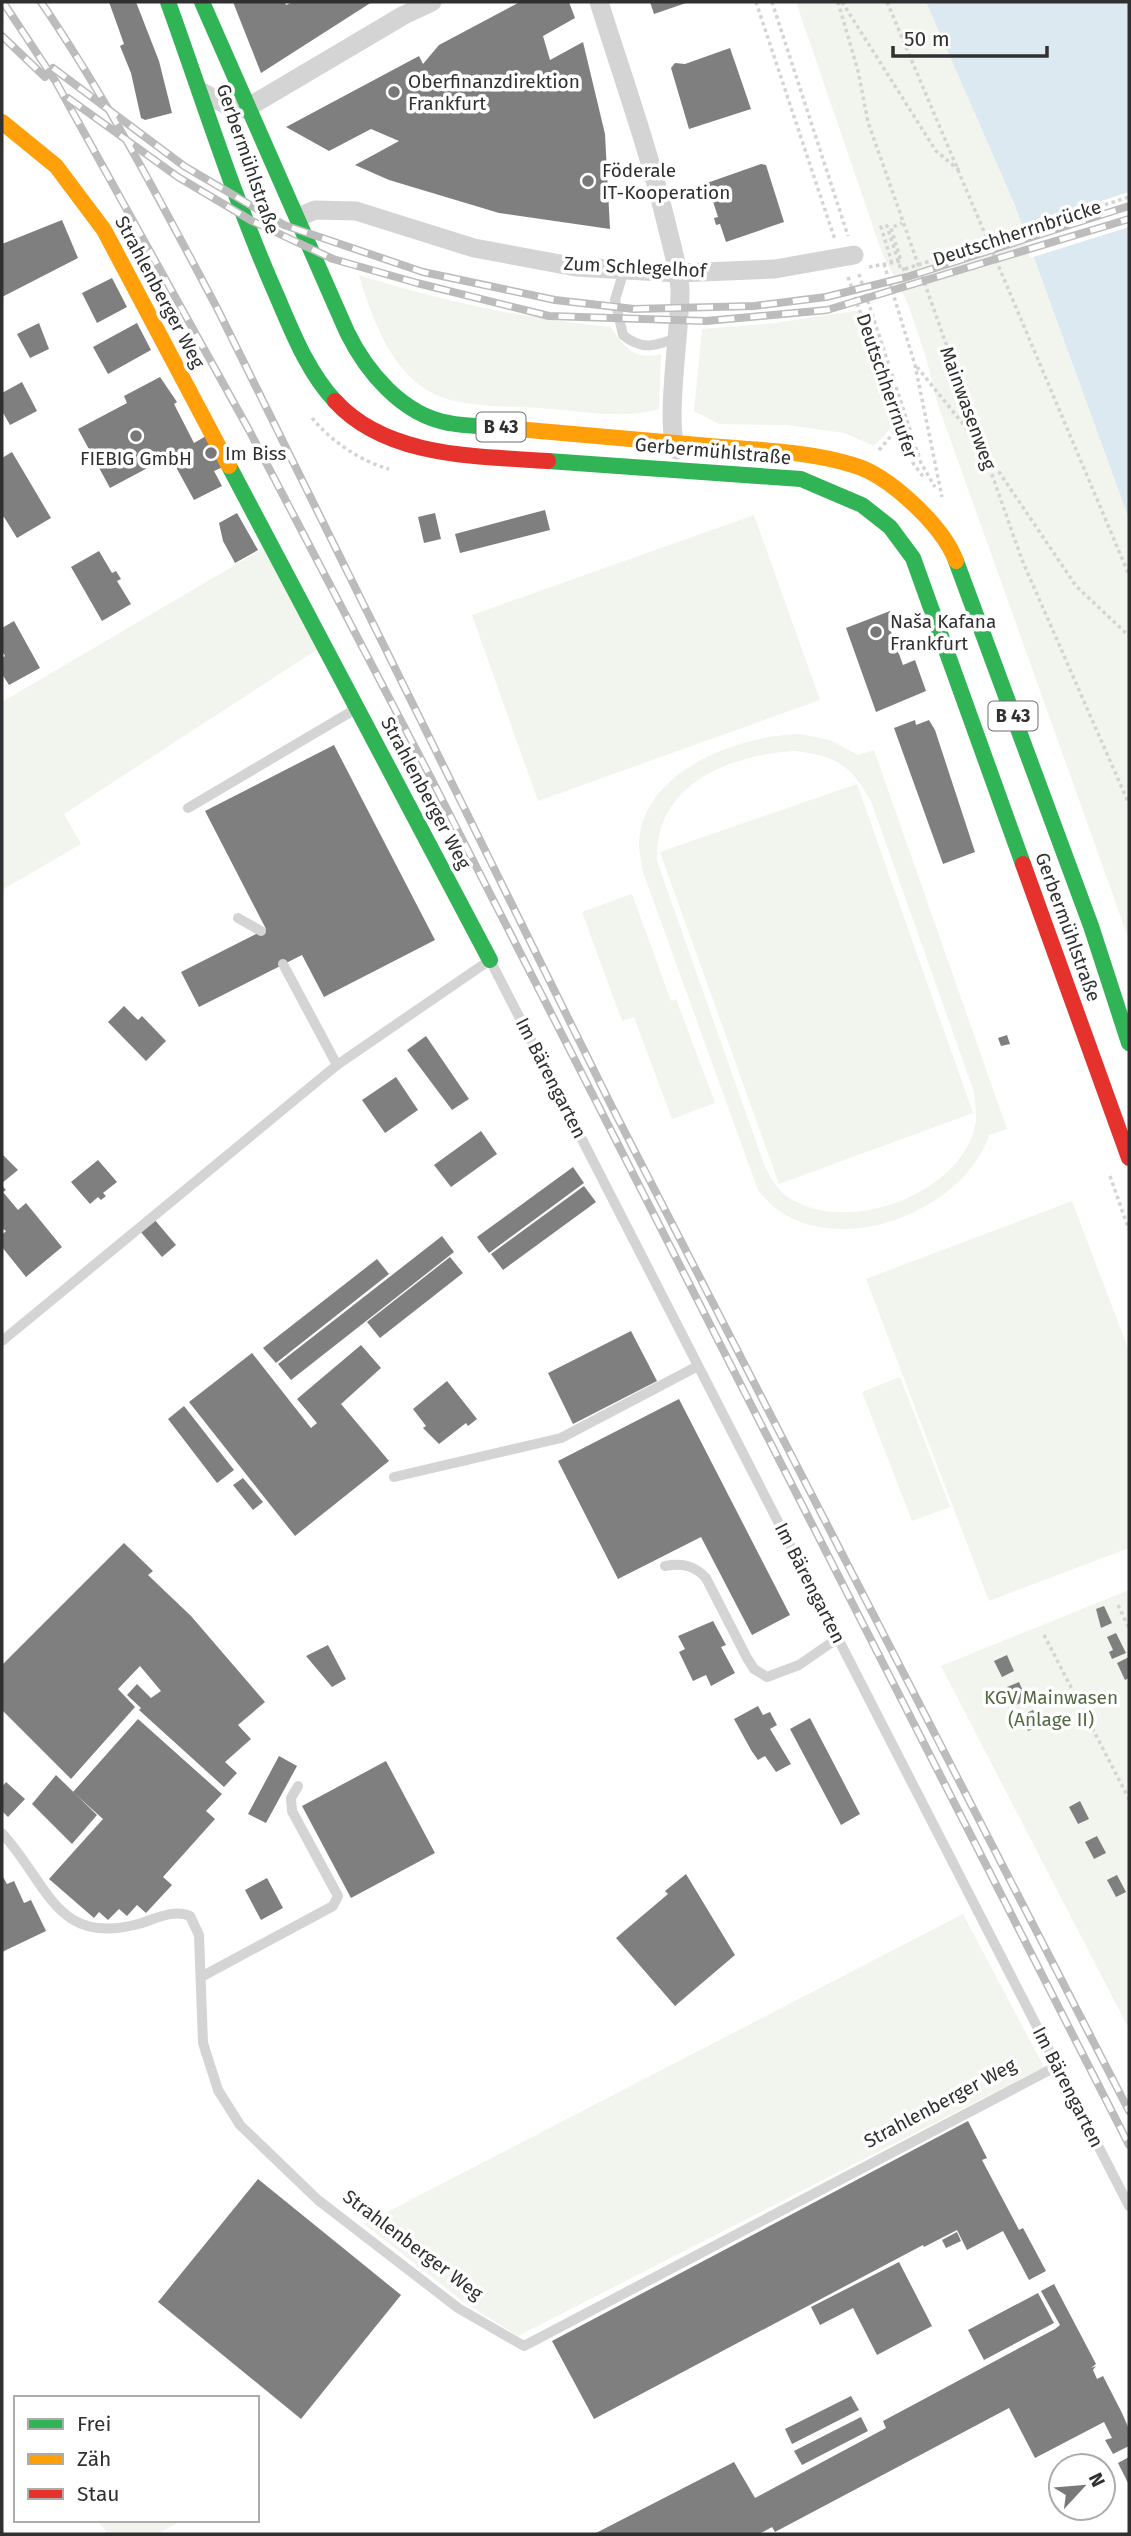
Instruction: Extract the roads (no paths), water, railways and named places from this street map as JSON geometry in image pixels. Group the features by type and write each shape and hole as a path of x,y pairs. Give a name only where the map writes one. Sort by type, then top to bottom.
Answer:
{"main road":[{"name":"Gerbermühlstraße","path":"169,2 202,92 225,167 259,256 300,349 324,389 345,412 374,432 399,443 515,459 801,479 862,505 890,527 914,558 1129,1158"},
{"name":"Gerbermühlstraße","path":"202,2 245,109 299,217 356,365 393,395 416,410 446,423 781,452 855,465 895,488 923,513 952,551 1091,926 1129,1042"},
{"name":"Strahlenberger Weg","path":"2,122 56,166 104,230 490,960"},
{"path":"300,349 329,372"}],"street":[{"path":"202,92 230,107 245,109 404,15 432,2"},
{"path":"599,2 655,178 678,273 679,337 673,442 688,469"},
{"name":"Zum Schlegelhof","path":"299,217 315,210 356,211 474,248 576,267 678,273 775,269 847,256"}],"lane":[{"path":"624,270 615,300 622,335 632,343 654,347 679,337"},
{"path":"188,808 358,708"},
{"path":"238,918 261,931"},
{"path":"2,1341 337,1065 490,960"},
{"name":"Im Bärengarten","path":"490,960 1129,2206"},
{"path":"283,964 337,1065"},
{"path":"394,1477 561,1438 698,1366"},
{"path":"665,1566 687,1565 697,1569 706,1578 754,1670 767,1677 799,1665 838,1638"},
{"path":"201,1977 333,1906 338,1896 292,1811 291,1798 298,1786"},
{"name":"Strahlenberger Weg","path":"2,1833 55,1903 72,1920 83,1926 116,1930 173,1914 190,1916 199,1936 203,2043 218,2090 240,2125 318,2200 458,2308 524,2346 1057,2066"}],"railway":[{"path":"3,2 56,82 249,430 432,780 1129,2145"},
{"path":"41,2 111,114 217,308 612,1107 1129,2111"},
{"path":"2,36 45,77"},
{"path":"53,68 184,166 284,225 423,272 555,300 634,309 754,306 826,297 907,277 1129,206"},
{"path":"68,98 178,177 252,221 333,259 549,316 706,321 827,310 1129,219"}],"place":[{"name":"Oberfinanzdirektion Frankfurt","path":"394,92"},
{"name":"Föderale IT-Kooperation","path":"588,181"},
{"name":"FIEBIG GmbH","path":"136,436"},
{"name":"Im Biss","path":"211,453"},
{"name":"Naša Kafana Frankfurt","path":"876,632"}],"park label":[{"name":"KGV Mainwasen (Anlage II)","path":"1051,1708"}]}
